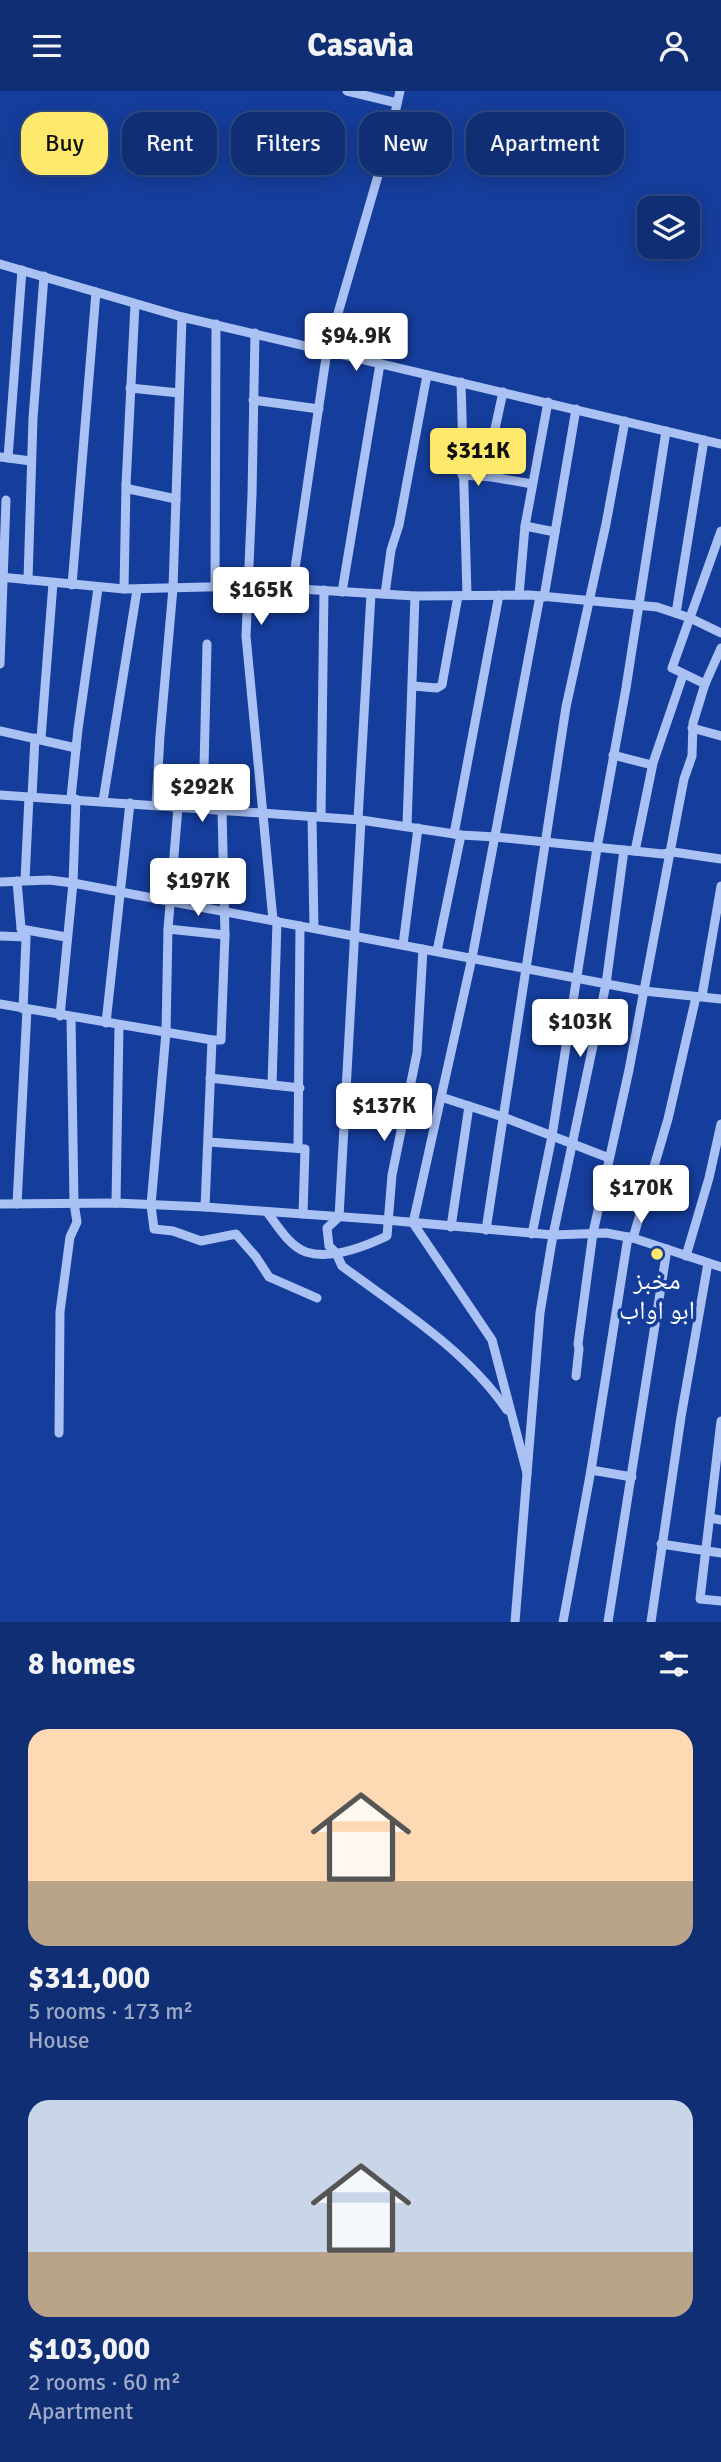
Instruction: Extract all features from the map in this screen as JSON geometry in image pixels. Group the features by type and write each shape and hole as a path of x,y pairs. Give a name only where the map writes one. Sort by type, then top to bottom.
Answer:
{"street":[{"path":"347,91 397,103"},
{"path":"292,589 327,351 391,131 400,91"},
{"path":"0,264 182,317 721,445"},
{"path":"22,270 4,458 31,461"},
{"path":"28,580 31,461 44,276"},
{"path":"72,586 96,292"},
{"path":"124,589 135,304"},
{"path":"156,805 173,588 182,317"},
{"path":"215,587 216,324"},
{"path":"255,333 246,636 275,921 272,1085"},
{"path":"342,591 380,364"},
{"path":"385,594 391,550 399,526 427,375"},
{"path":"413,686 437,688 442,685 462,596 461,382"},
{"path":"130,388 179,393"},
{"path":"492,477 493,438 503,392"},
{"path":"253,400 319,409"},
{"path":"519,595 525,526 548,402"},
{"path":"527,1473 492,1340 413,1223 472,958 555,532 576,409"},
{"path":"486,1230 566,707 625,421"},
{"path":"532,1234 552,1136 666,431"},
{"path":"676,613 704,440"},
{"path":"462,475 532,484"},
{"path":"126,485 131,489 176,499"},
{"path":"0,664 6,500"},
{"path":"525,526 555,532"},
{"path":"705,684 671,669 721,531"},
{"path":"2,577 72,586 137,590 248,586 415,596 542,596 657,607 690,618 721,633"},
{"path":"17,1204 25,1009 21,881 53,583"},
{"path":"61,1016 66,937 73,883 76,748 99,587"},
{"path":"103,801 137,590"},
{"path":"314,928 324,590"},
{"path":"371,594 340,1217 327,1228 329,1247 342,1266 455,1352 495,1391 510,1414"},
{"path":"437,951 499,595"},
{"path":"407,826 415,596"},
{"path":"203,809 207,643"},
{"path":"576,1376 593,1233 644,991 684,779 692,756 692,728 705,684 721,648"},
{"path":"635,852 652,765 683,675"},
{"path":"692,728 721,736"},
{"path":"0,731 76,748"},
{"path":"614,755 652,765"},
{"path":"0,795 360,819 457,835 721,859"},
{"path":"106,1023 130,803"},
{"path":"177,807 168,929 166,1032 151,1205 154,1229 173,1231 201,1241 236,1234 269,1277 317,1298"},
{"path":"0,1004 221,1040 225,935 222,811"},
{"path":"403,945 418,828"},
{"path":"515,1622 540,1313 553,1235 606,984 624,850"},
{"path":"0,882 73,883 644,991 721,999"},
{"path":"563,1622 631,1238 668,1119 699,996 721,886"},
{"path":"298,1148 300,926"},
{"path":"168,929 225,935"},
{"path":"0,936 23,933 66,937"},
{"path":"267,1212 287,1238 304,1252 354,1251 387,1236 386,1220 392,1175 417,1053 423,949"},
{"path":"59,1433 60,1312 70,1237 77,1222 74,1203 71,1017"},
{"path":"116,1203 119,1025"},
{"path":"205,1207 212,1040"},
{"path":"210,1078 300,1088"},
{"path":"440,1097 503,1117 609,1158"},
{"path":"451,1227 470,1106"},
{"path":"686,1256 709,1178 721,1124"},
{"path":"209,1142 305,1149 303,1215"},
{"path":"0,1204 116,1203 205,1207 532,1234 593,1233 631,1238 721,1268"},
{"path":"608,1622 667,1249"},
{"path":"651,1622 661,1544 708,1263"},
{"path":"721,1421 720,1450 700,1599 721,1601"},
{"path":"591,1470 632,1477"},
{"path":"710,1518 721,1520"},
{"path":"661,1544 721,1553"}],"place":[{"name":"مخبز ابو اواب","path":"657,1254"}]}
